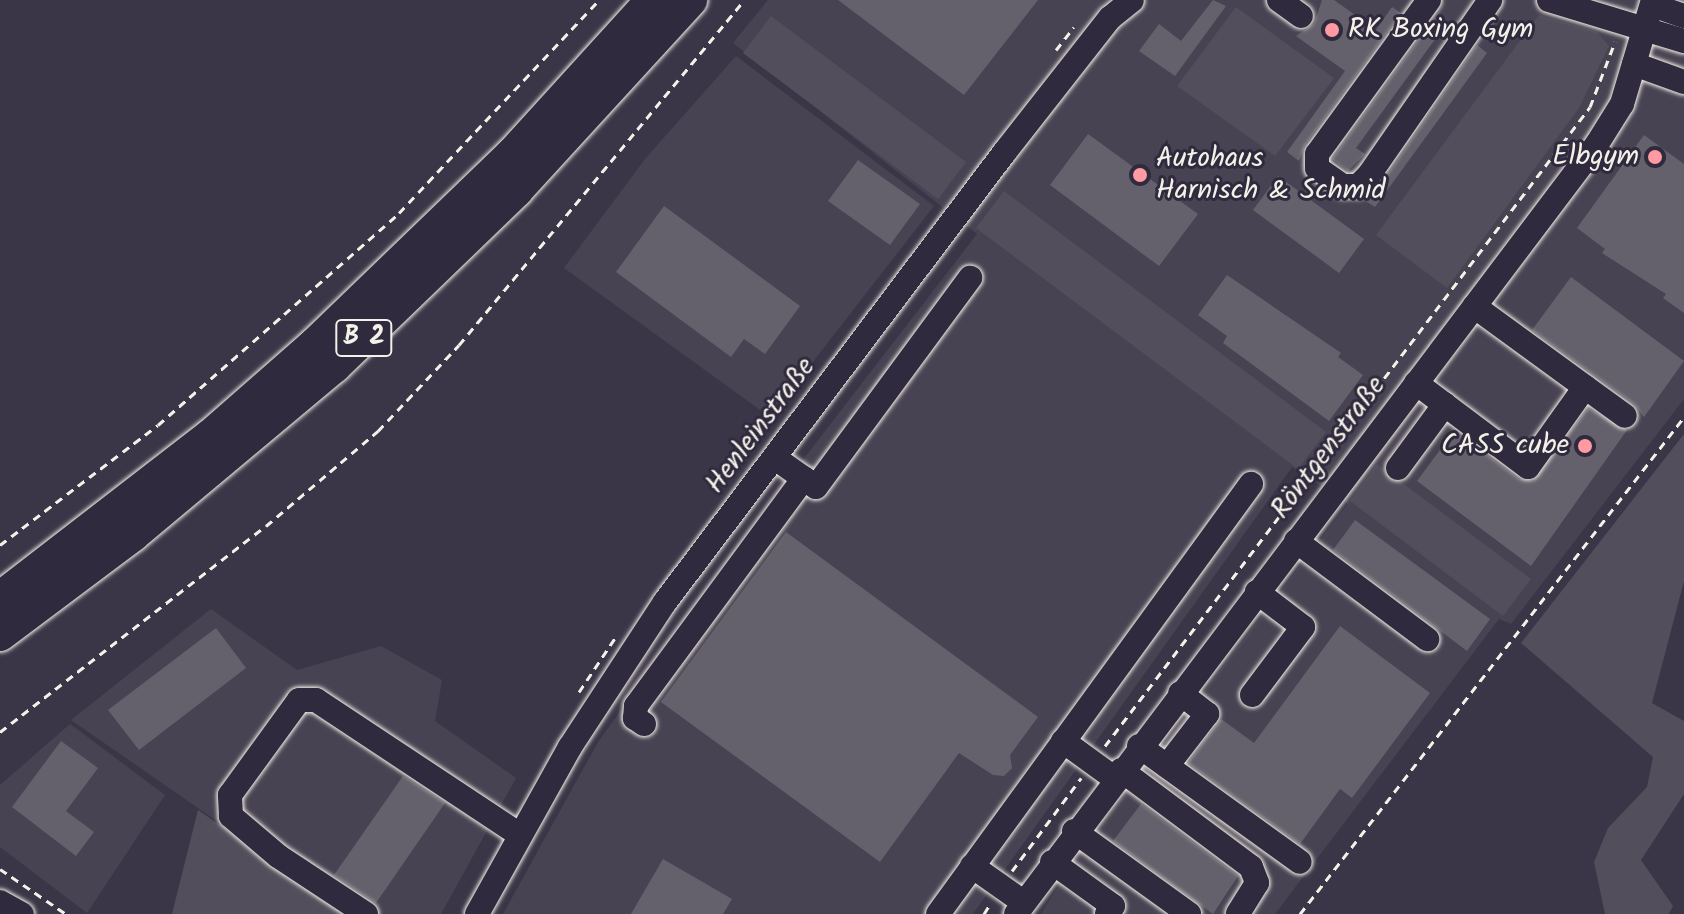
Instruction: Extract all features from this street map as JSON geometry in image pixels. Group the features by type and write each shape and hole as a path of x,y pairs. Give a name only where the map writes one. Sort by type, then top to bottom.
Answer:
{"highway":[{"name":"B 2","path":"0,599 211,436 315,345 512,155 653,0"},
{"name":"B 2","path":"0,634 133,534 334,366 516,190 690,0"}],"street":[{"name":"Henleinstraße","path":"477,914 520,835 665,602 1004,153 1110,18 1132,0"},
{"path":"1279,0 1301,16"},
{"path":"1429,0 1317,154 1317,168 1343,186 1358,186 1369,175 1490,0"},
{"path":"1549,0 1684,16"},
{"path":"1643,13 1684,41"},
{"name":"Röntgenstraße","path":"1020,908 1074,831 1597,144 1622,104 1634,64 1643,13"},
{"path":"1634,64 1684,82"},
{"path":"775,458 816,487 970,278"},
{"path":"1474,306 1625,416"},
{"path":"1416,383 1528,467 1585,387"},
{"path":"1398,468 1445,404"},
{"path":"644,724 635,718 636,706 804,478"},
{"path":"938,906 972,866 1251,484"},
{"path":"1296,541 1427,639"},
{"path":"1252,695 1303,627 1257,592"},
{"path":"1167,766 1207,714 1180,693"},
{"path":"366,914 278,856 231,816 230,795 299,700 316,700 520,835"},
{"path":"1063,741 1093,763 1118,774 1251,867 1257,883 1238,914"},
{"path":"1139,746 1300,862"},
{"path":"1074,831 1189,914"},
{"path":"1052,862 1113,906 1107,914"},
{"path":"972,866 1001,887 1020,908"},
{"path":"0,902 22,914"}],"path":[{"path":"0,545 158,425 332,274 446,167 599,0"},
{"path":"0,732 266,526 378,431 459,345 744,0"},
{"path":"984,914 1093,763 1590,107 1643,13"},
{"path":"1300,914 1684,417"},
{"path":"0,869 66,914"}],"shaded area":[{"path":"768,0 1684,0 1684,399 1511,624 1499,619 1275,914 1041,914 1077,857 1348,504 1292,467 973,914 503,914 598,742 785,483 977,234 733,43"},
{"path":"1236,7 1334,78 1275,156 1177,86"},
{"path":"1539,15 1597,32 1609,46 1579,108 1447,288 1376,235"},
{"path":"771,16 966,162 938,199 743,53"},
{"path":"736,56 934,206 770,417 564,268 645,159"},
{"path":"1004,191 1326,432 1298,469 976,228"},
{"path":"1684,434 1684,581 1652,703 1684,721 1684,794 1641,860 1673,906 1669,914 1605,914 1594,862 1608,828 1647,787 1653,757 1521,643"},
{"path":"1377,464 1531,579 1503,616 1350,501"},
{"path":"211,609 297,670 381,646 442,680 435,721 516,778 441,914 351,914 71,720"},
{"path":"70,724 165,795 87,913 0,847 0,785"},
{"path":"198,810 351,914 172,914"}],"building":[{"path":"838,0 1038,0 964,95"},
{"path":"1213,0 1226,6 1175,76 1139,51 1159,24 1181,41"},
{"path":"1322,0 1334,0 1376,30 1392,7 1401,13 1305,145 1299,161 1287,152 1345,71 1296,36 1314,24"},
{"path":"1425,31 1436,38 1356,148 1365,154 1348,171 1332,159"},
{"path":"1477,45 1487,53 1375,207 1364,200 1381,184"},
{"path":"1088,134 1198,214 1159,266 1050,185"},
{"path":"1644,135 1684,164 1684,313 1663,298 1666,294 1602,253 1605,249 1577,228"},
{"path":"858,160 920,204 890,245 828,201"},
{"path":"1278,176 1364,239 1339,273 1253,210"},
{"path":"664,206 800,306 765,354 744,339 731,357 616,272"},
{"path":"1227,275 1341,353 1338,357 1363,375 1329,421 1223,343 1227,336 1198,315"},
{"path":"1571,277 1684,361 1644,417 1634,404 1532,330"},
{"path":"1588,408 1627,430 1531,566 1417,481 1454,431 1519,479 1533,481"},
{"path":"1355,520 1490,619 1467,651 1333,550"},
{"path":"786,532 1038,717 1010,755 1012,768 1004,776 993,775 959,753 880,862 661,702"},
{"path":"1340,626 1430,693 1352,798 1340,789 1300,844 1188,763 1221,719 1254,743"},
{"path":"216,628 246,668 139,750 108,710"},
{"path":"61,741 98,768 66,811 94,832 76,856 12,807"},
{"path":"403,776 445,803 376,903 334,875"},
{"path":"1141,804 1238,876 1213,914 1113,841"},
{"path":"663,859 732,899 723,914 631,914"}],"place":[{"name":"RK Boxing Gym","path":"1332,30"},
{"name":"Elbgym","path":"1655,157"},
{"name":"Autohaus Harnisch & Schmid","path":"1140,175"},
{"name":"CASS cube","path":"1585,446"}]}
